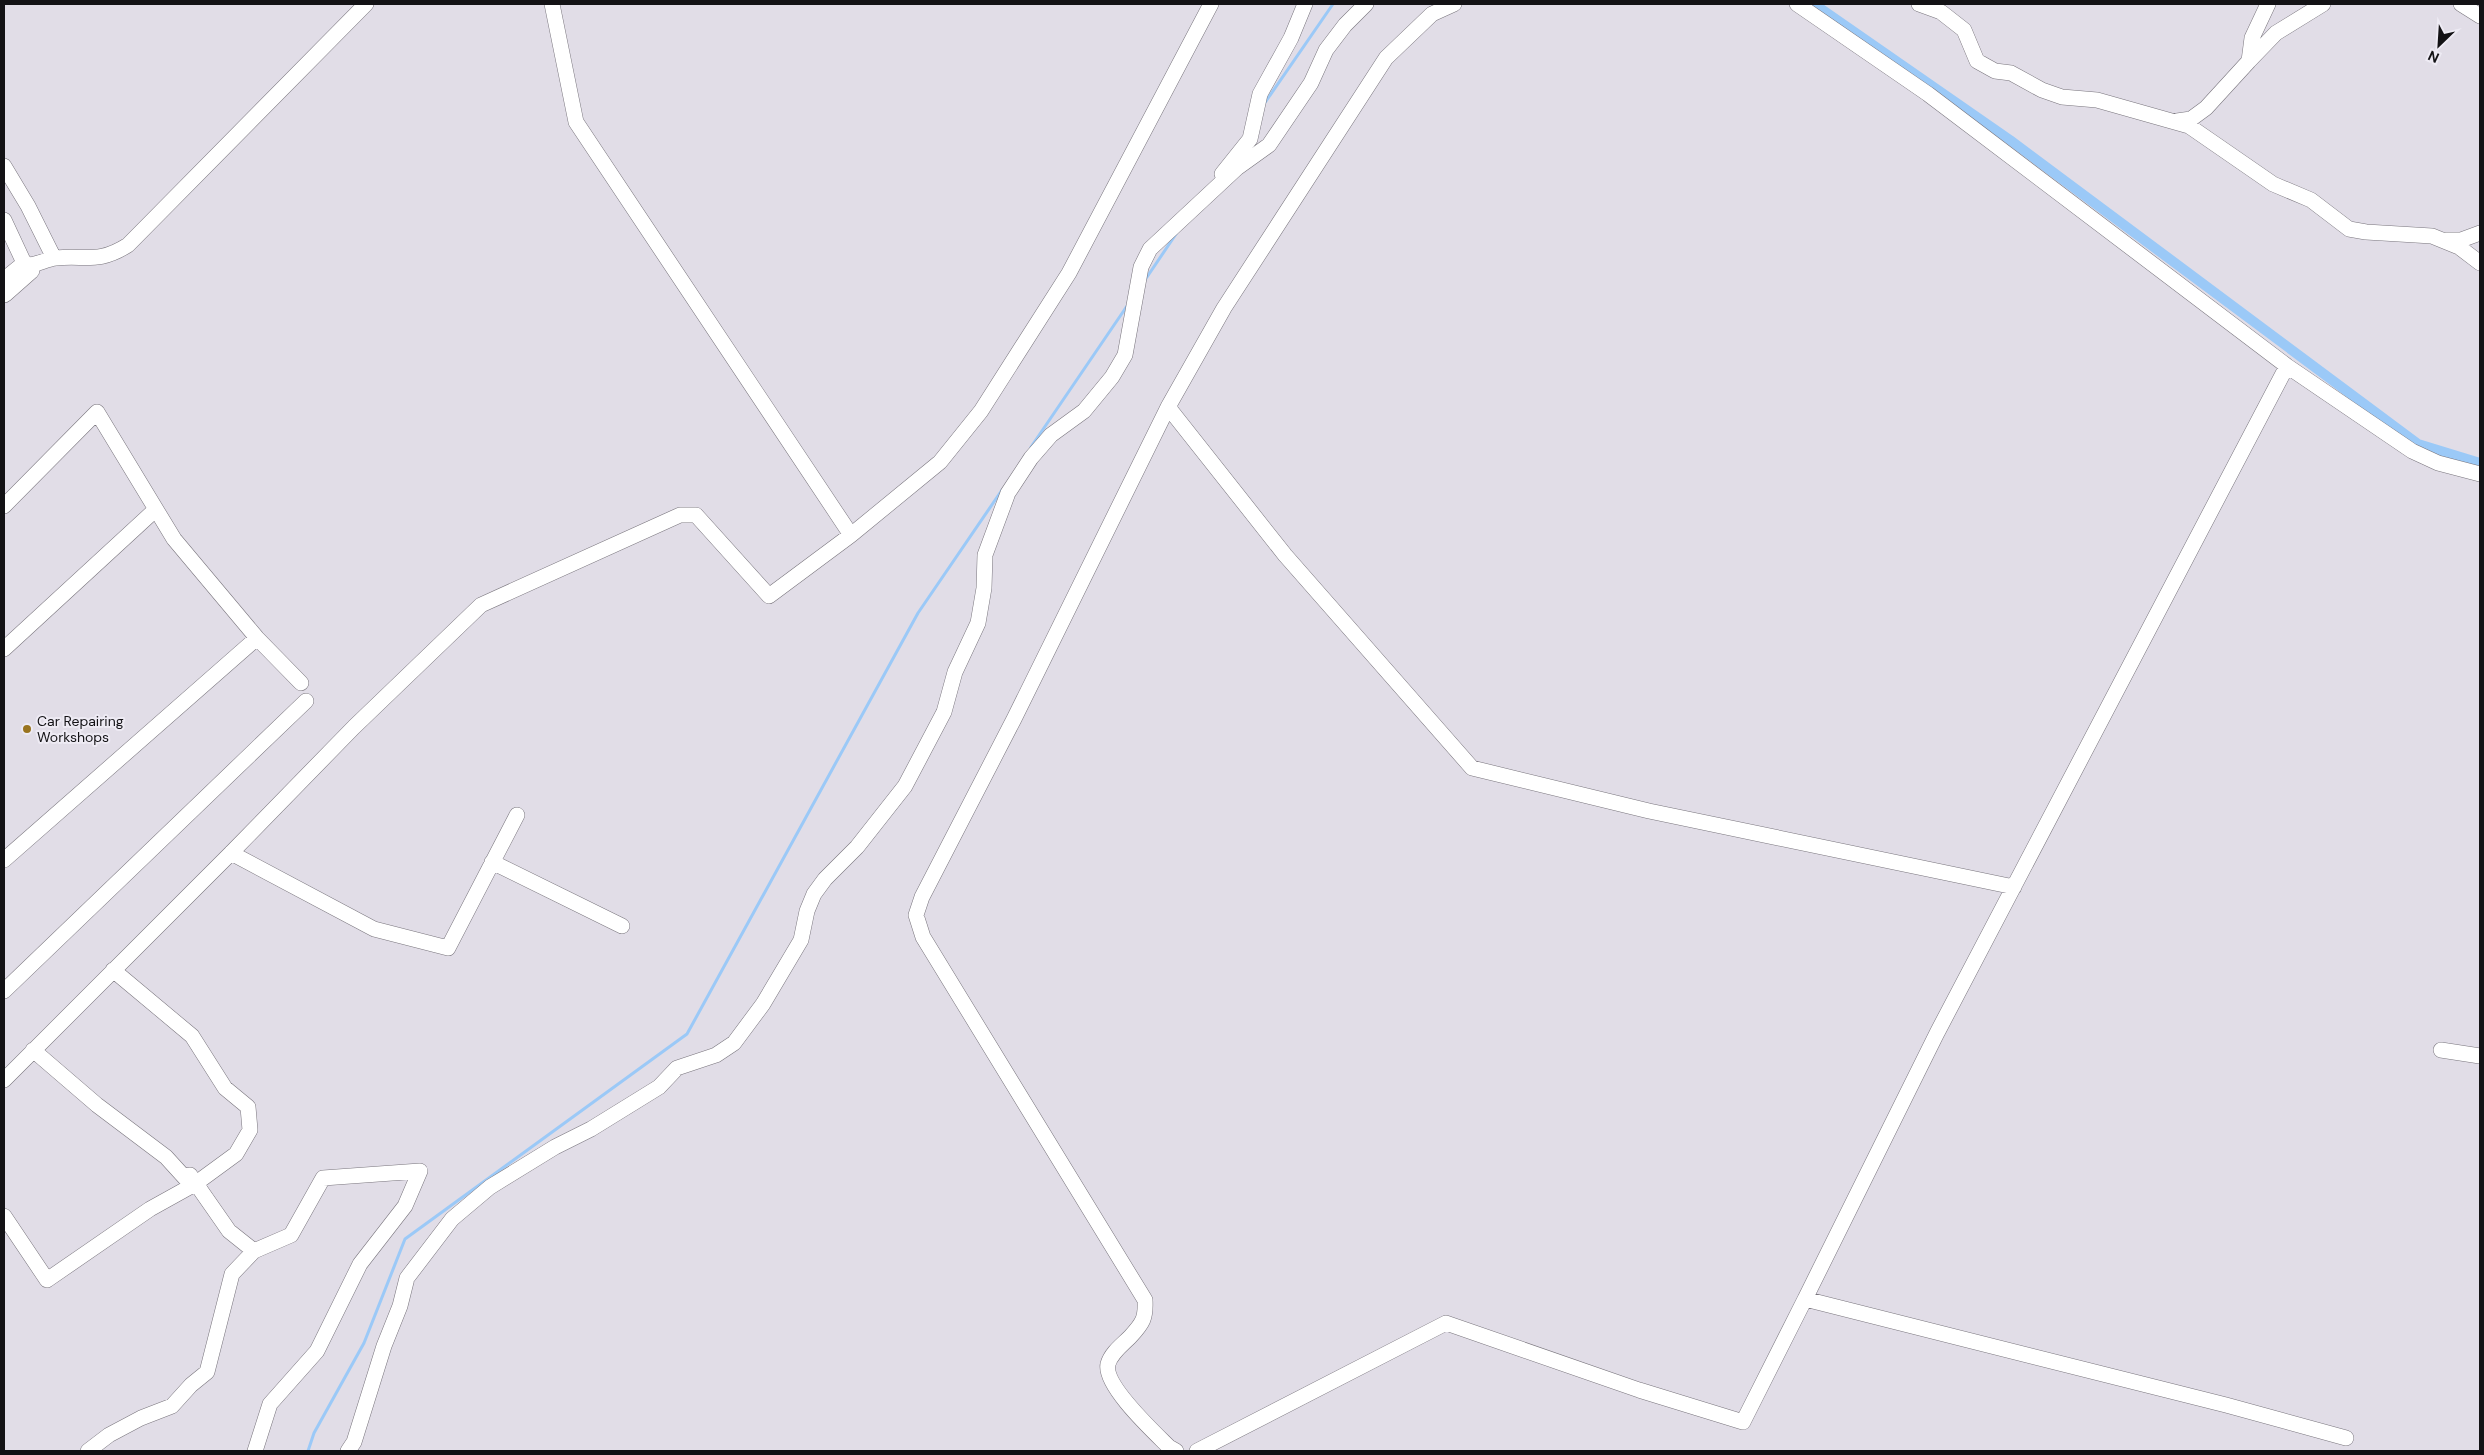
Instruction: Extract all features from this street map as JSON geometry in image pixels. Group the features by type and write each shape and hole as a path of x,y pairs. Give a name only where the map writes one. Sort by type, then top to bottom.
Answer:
{"main road":[{"path":"4,282 29,267"},
{"path":"4,293 29,267"}],"street":[{"path":"4,220 29,267 54,258 112,255 128,245 366,4"},
{"path":"552,4 576,122 851,535"},
{"path":"4,1080 232,853 354,728 481,605 680,515 696,515 768,596 851,535 940,462 981,411 1069,273 1211,4"},
{"path":"1211,192 1233,159 1250,139 1260,94 1291,38 1305,4"},
{"path":"348,1451 354,1442 384,1346 400,1306 407,1278 452,1219 490,1187 555,1147 591,1129 659,1087 677,1068 716,1055 734,1043 763,1004 801,940 807,911 814,894 824,880 857,847 905,786 944,712 955,672 978,623 984,588 985,555 1008,493 1031,458 1051,434 1084,411 1112,377 1125,355 1140,268 1150,250 1237,168 1269,145 1311,83 1326,50 1345,25 1366,4"},
{"path":"1176,1451 1169,1447 1117,1390 1110,1377 1108,1366 1112,1355 1139,1327 1146,1315 1145,1300 923,937 916,915 922,897 1014,719 1168,407 1224,308 1386,58 1432,14 1454,4"},
{"path":"1797,4 1942,105 2287,366 2412,451 2438,463 2480,474"},
{"path":"1919,4 1941,12 1964,30 1977,61 1995,71 2011,73 2042,90 2062,97 2097,100 2189,126 2273,184 2311,200 2349,229 2366,232 2420,234 2444,240 2461,240 2480,233"},
{"path":"2249,60 2252,38 2268,4"},
{"path":"2177,122 2191,119 2206,108 2276,33 2323,4"},
{"path":"2461,4 2480,16"},
{"path":"4,166 28,206 54,258"},
{"path":"2444,240 2480,263"},
{"path":"1197,1451 1446,1323 1640,1390 1743,1422 1937,1033 2287,366"},
{"path":"1168,407 1285,555 1472,768 1649,811 2014,886"},
{"path":"4,506 97,412 174,539 257,638 301,683"},
{"path":"4,649 155,510"},
{"path":"4,860 257,638"},
{"path":"4,991 306,701"},
{"path":"232,853 374,929 448,948 517,815"},
{"path":"492,862 622,926"},
{"path":"4,1216 47,1280 150,1209 195,1184 236,1154 250,1130 248,1107 225,1088 192,1036 113,970"},
{"path":"33,1050 97,1105 166,1157 186,1179 190,1176 229,1231 254,1251"},
{"path":"2441,1050 2480,1056"},
{"path":"88,1451 109,1435 125,1426 172,1406 206,1372 232,1274 254,1251 290,1235 323,1178 420,1171 405,1206 360,1264 317,1351 270,1404 255,1451"},
{"path":"1805,1299 2226,1405 2346,1438"}],"waterway":[{"path":"1264,104 1333,4"},
{"path":"1814,4 2010,140 2418,444 2480,463"},
{"path":"1145,280 1176,234"},
{"path":"1031,447 1127,306"},
{"path":"308,1451 314,1433 364,1343 405,1239 687,1034 918,613 1002,490"}],"place":[{"name":"Car Repairing Workshops","path":"27,729"}]}
